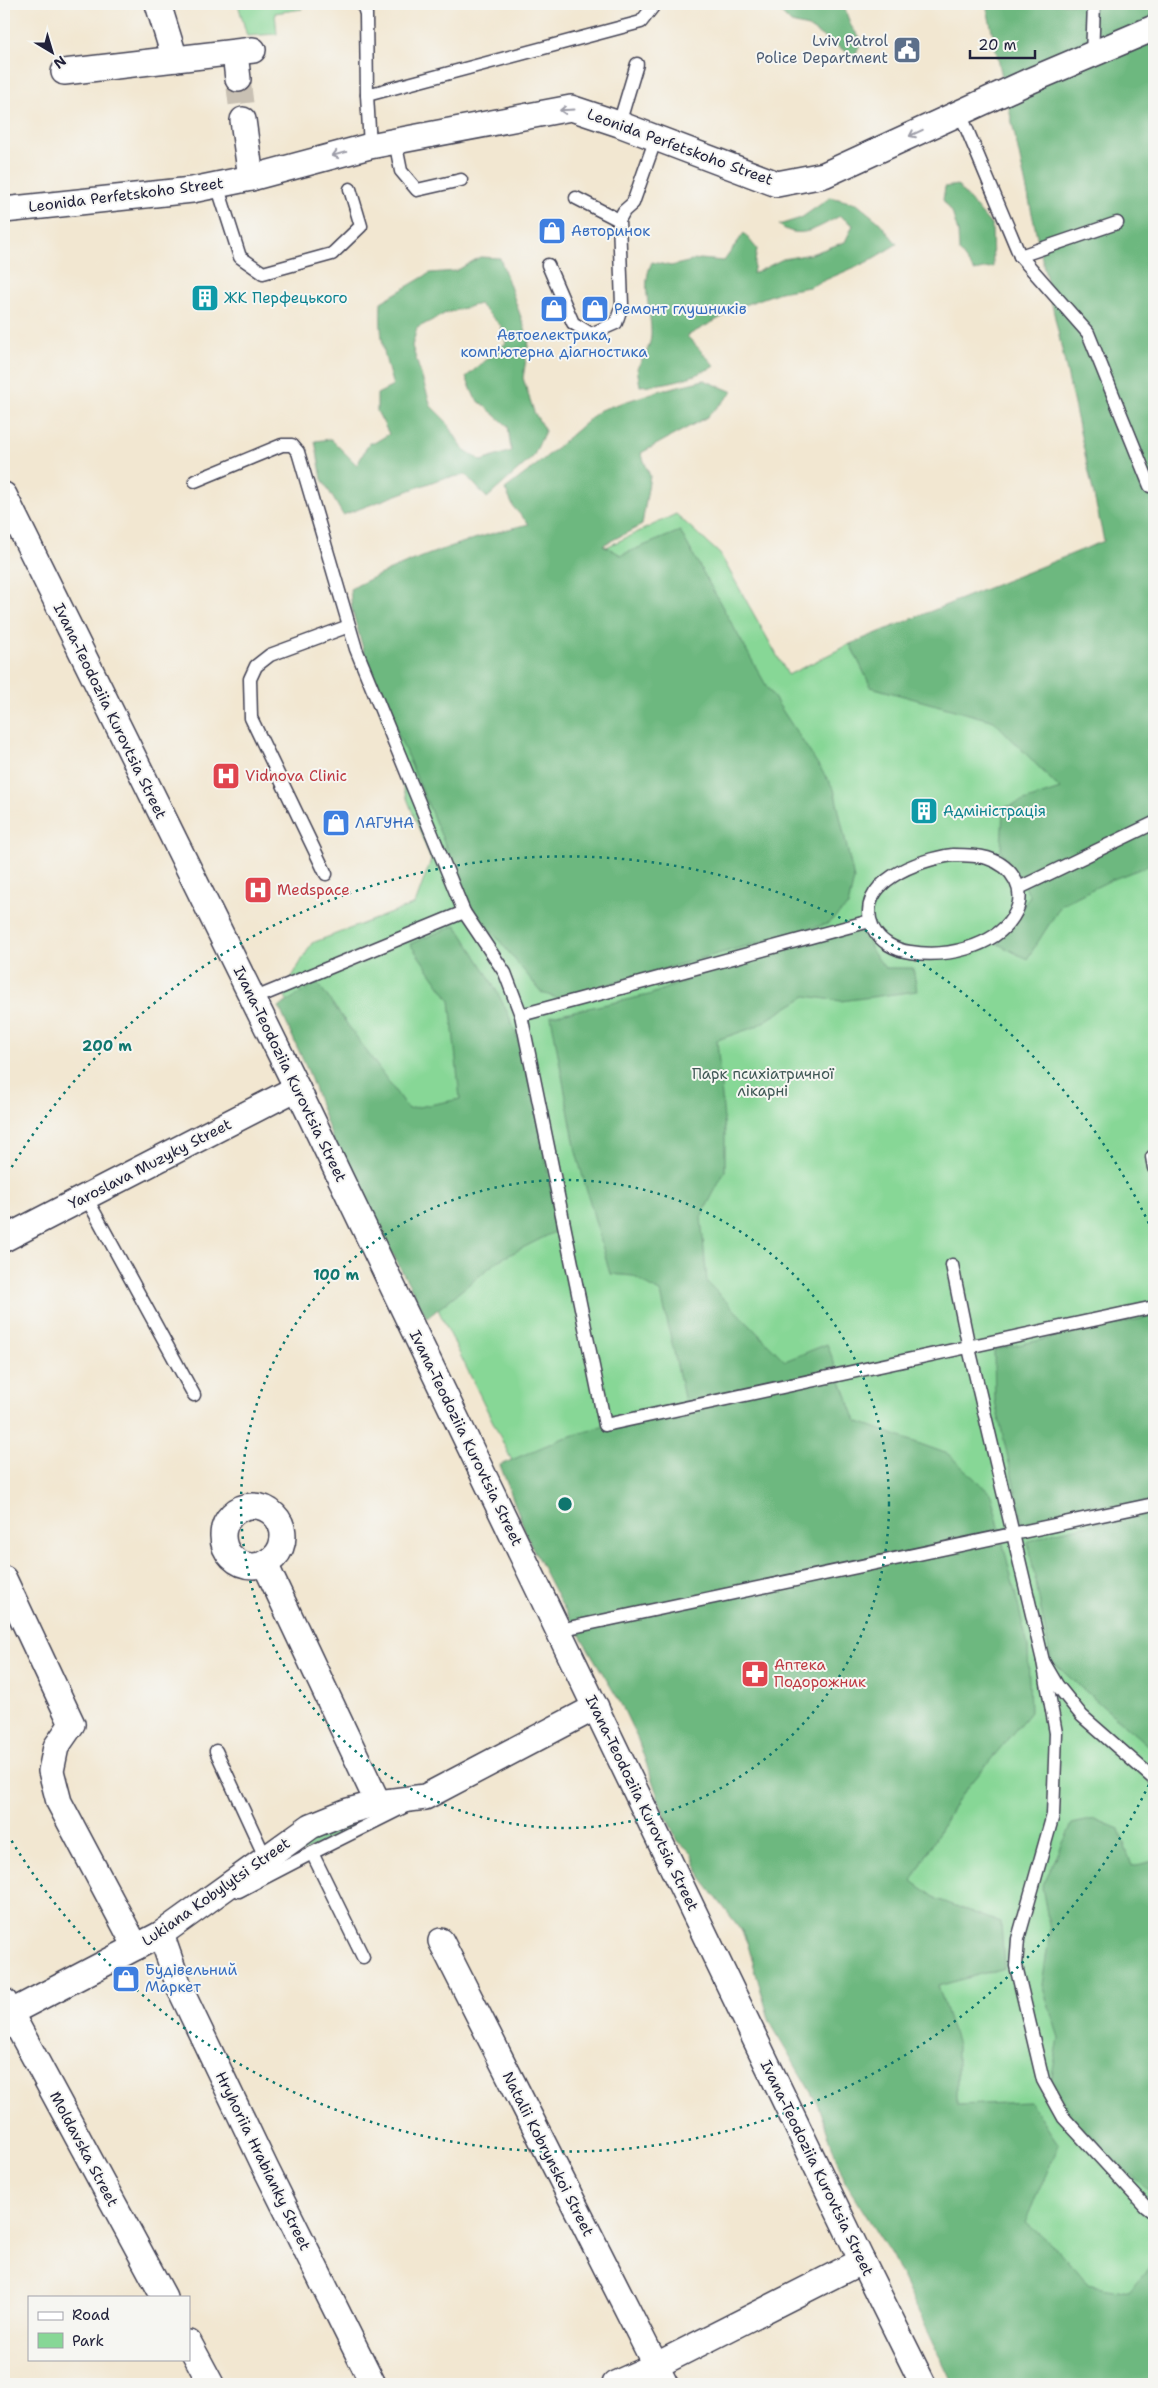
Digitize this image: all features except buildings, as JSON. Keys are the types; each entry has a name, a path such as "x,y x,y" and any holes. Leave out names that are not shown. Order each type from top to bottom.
{"street":[{"path":"158,4 176,59"},
{"name":"Leonida Perfetskoho Street","path":"4,210 192,190 250,178 370,146 571,108 619,124 777,184 824,175 1027,82 1092,56 1154,28"},
{"path":"64,72 244,51 238,79"},
{"path":"243,120 250,178"},
{"name":"Ivana-Teodoziia Kurovtsia Street","path":"4,496 297,1088 923,2384"},
{"name":"Yaroslava Muzyky Street","path":"4,1239 297,1088"},
{"path":"265,1564 378,1803"},
{"path":"4,1579 72,1724 56,1747 51,1771 59,1802 136,1947"},
{"name":"Lukiana Kobylytsi Street","path":"6,2010 136,1947 171,1927 311,1826 348,1811 378,1803 425,1797 596,1707"},
{"name":"Hryhoriia Hrabianky Street","path":"171,1927 180,1989 266,2169 373,2384"},
{"name":"Natalii Kobrynskoi Street","path":"441,1941 660,2375"},
{"name":"Moldavska Street","path":"6,2010 163,2296"},
{"path":"615,2384 660,2375 862,2261"},
{"path":"190,2345 211,2384"}],"lane":[{"path":"363,4 366,14 366,95 370,146"},
{"path":"366,95 641,22 655,4"},
{"path":"1092,56 1094,4"},
{"path":"619,124 637,64"},
{"path":"960,113 1020,256 1088,333 1150,486"},
{"path":"548,265 573,323 590,334 616,323 622,305 619,220 633,203 656,138"},
{"path":"395,141 401,172 417,190 461,180"},
{"path":"217,185 240,257 262,273 332,254 361,226 350,189"},
{"path":"576,198 619,220"},
{"path":"1020,256 1117,223"},
{"path":"195,481 282,445 292,445 298,452 359,658 464,912 505,973 521,1016 605,1425 1154,1307"},
{"path":"326,874 251,718 250,679 256,666 270,655 349,626"},
{"path":"1019,888 1154,823"},
{"path":"970,855 987,858 1001,864 1013,874 1019,888 1019,903 1013,917 1002,928 989,938 955,951 919,954 902,951 876,935 870,921 870,906 876,892 887,880 901,870 934,858 970,855"},
{"path":"253,999 464,912"},
{"path":"521,1016 870,921"},
{"path":"86,1197 194,1395"},
{"path":"952,1265 969,1348 1043,1661 1056,1733 1053,1815 1018,1939 1016,1966 1043,2080 1060,2112 1145,2206 1154,2213"},
{"path":"558,1630 1154,1504"},
{"path":"1043,1661 1056,1685 1082,1716 1154,1779"},
{"path":"216,1751 266,1859"},
{"path":"171,1927 425,1797"},
{"path":"312,1854 363,1957"}],"green space":[{"path":"238,4 300,4 302,9 275,13 277,34 247,36"},
{"path":"776,4 843,4 851,26 862,41 854,57 808,27 791,23 778,10"},
{"path":"986,4 1154,4 1154,860 1145,867 1111,880 1062,904 1027,959 998,944 1030,896 1001,851 1003,808 1060,789 994,721 871,687 850,644 1104,541"},
{"path":"957,185 992,226 993,267 974,271 959,251 958,232 952,212 943,200 945,187"},
{"path":"831,197 857,204 879,222 897,244 867,262 809,287 780,292 744,305 687,336 715,366 679,380 640,386 637,368 648,349 651,336 647,280 652,262 671,266 700,259 724,261 744,233 757,249 753,274 783,259 811,254 845,242 853,225 840,216 810,231 795,232 779,225 801,218"},
{"path":"480,257 500,258 529,340 523,378 534,412 545,431 533,457 487,498 466,475 440,479 343,515 322,479 315,441 331,439 357,465 369,443 374,443 389,434 377,411 377,394 393,386 383,345 381,302 430,273 456,271","holes":["479,304 501,326 506,343 466,377 475,398 508,426 511,451 482,461 463,449 446,421 431,406 412,346 417,328 446,313"]},
{"path":"704,380 733,392 707,417 641,453 650,476 642,525 603,545 621,555 680,531 767,687 834,789 854,879 848,906 827,924 557,998 542,993 471,906 376,682 371,676 352,610 350,589 392,569 438,551 529,524 514,508 505,489 539,463 600,410 658,391"},
{"name":"Парк психіатричної лікарні","path":"676,514 720,554 788,675 850,644 855,654 1154,527 1154,2384 761,1971 283,992 312,943 415,904 431,860 398,775 371,676 579,560"},
{"path":"456,925 497,991 517,1038 538,1120 558,1230 499,1260 427,1318 335,1146 308,1071 279,1007 317,982 408,1109 460,1099 450,1000 410,944"},
{"path":"866,929 872,951 885,968 913,968 917,991 841,1001 806,996 755,1027 717,1040 725,1132 725,1171 701,1217 707,1282 785,1361 827,1344 856,1421 948,1454 991,1494 1028,1646 1030,1712 956,1802 912,1881 937,1899 1001,1923 1004,1968 938,1986 957,2045 957,2105 1030,2102 1059,2145 1025,2222 1058,2250 1088,2284 1128,2292 1154,2263 1154,2384 953,2384 892,2256 845,2182 817,2103 770,2022 745,1935 701,1878 692,1853 678,1841 663,1811 638,1740 621,1704 559,1600 529,1541 500,1465 561,1439 685,1402 661,1293 633,1276 610,1274 576,1152 551,1016 649,995 734,962"},
{"path":"1154,1316 1154,1500 1023,1524 995,1401 994,1350"},
{"path":"1154,1511 1154,1751 1051,1661 1028,1542 1052,1533"},
{"path":"382,1810 254,1879 291,1848"},
{"path":"1095,1819 1119,1829 1132,1866 1154,1861 1154,2195 1102,2150 1049,2091 1059,2038 1042,1985 1050,1930 1042,1887 1072,1824"}],"tunnel":[{"path":"238,79 243,120"}],"place":[{"name":"Lviv Patrol Police Department","path":"907,50"},
{"name":"Авторинок","path":"552,231"},
{"name":"ЖК Перфецького","path":"205,298"},
{"name":"Автоелектрика, комп'ютерна діагностика","path":"554,309"},
{"name":"Ремонт глушників","path":"595,309"},
{"name":"Vidnova Clinic","path":"226,776"},
{"name":"Адміністрація","path":"924,811"},
{"name":"ЛАГУНА","path":"336,823"},
{"name":"Medspace","path":"258,890"},
{"name":"Аптека Подорожник","path":"755,1674"},
{"name":"Будівельний Маркет","path":"126,1979"}]}
